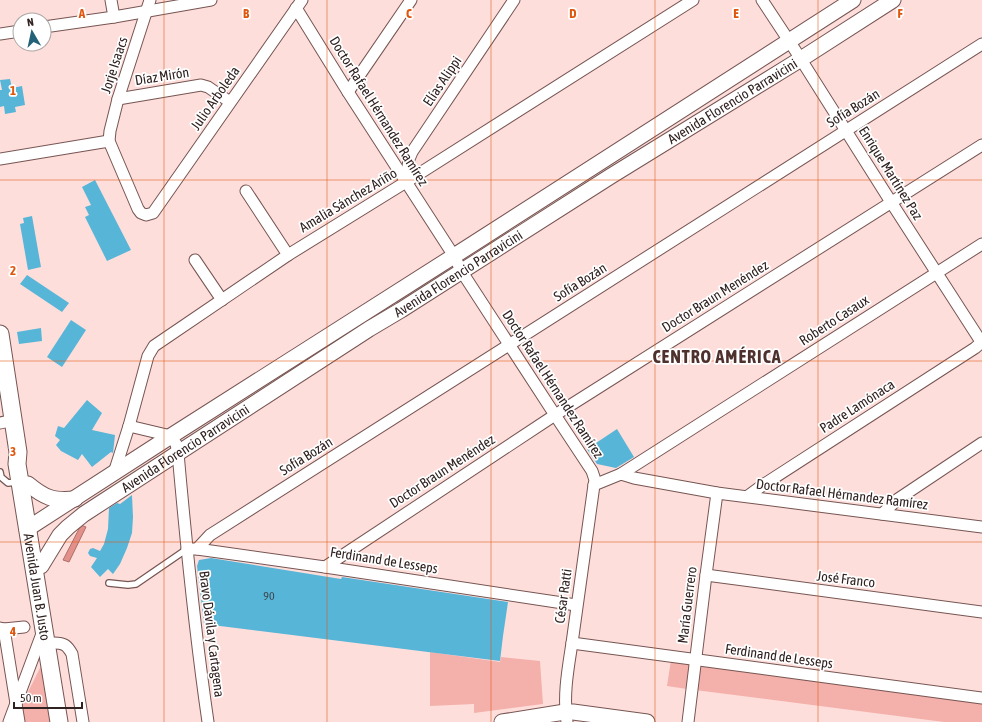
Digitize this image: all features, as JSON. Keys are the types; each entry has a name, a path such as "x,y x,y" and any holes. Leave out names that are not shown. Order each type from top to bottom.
{"main road":[{"name":"Avenida Florencio Parravicini","path":"31,527 853,0"},
{"name":"Avenida Florencio Parravicini","path":"41,566 60,535 76,520 363,333 893,0"},
{"name":"Avenida Juan B. Justo","path":"0,334 7,421 18,452 17,464 24,483 44,628 59,722"},
{"path":"24,483 44,496 61,500 75,499"},
{"name":"Avenida Juan B. Justo","path":"31,527 41,566 66,722"},
{"path":"502,722 566,717 573,712 647,722"}],"street":[{"path":"111,0 114,17"},
{"name":"Jorje Isaacs","path":"109,141 118,99 150,0"},
{"path":"52,26 114,17 198,1 211,0"},
{"path":"348,92 411,0"},
{"name":"Elías Alippi","path":"406,182 409,159 412,152 514,0"},
{"name":"Amalia Sánchez Ariño","path":"114,473 129,426 148,356 154,346 288,254 406,182 693,0"},
{"name":"Enrique Martínez Paz","path":"762,0 801,58 891,202 982,342"},
{"name":"Doctor Rafael Hérnandez Ramírez","path":"299,4 348,92 454,256 462,272 592,471 595,480 594,485"},
{"name":"Julio Arboleda","path":"109,141 138,209 146,215 153,213 299,4"},
{"path":"0,34 12,32"},
{"name":"Sofía Bozán","path":"192,549 210,535 982,44"},
{"name":"Díaz Mirón","path":"118,99 202,85 208,87 230,102"},
{"path":"0,160 109,141"},
{"name":"Doctor Braun Menéndez","path":"325,566 555,415 982,145"},
{"path":"246,191 288,254"},
{"name":"Roberto Casaux","path":"621,474 982,244"},
{"path":"195,260 222,300"},
{"name":"Padre Lamónaca","path":"748,496 982,342"},
{"path":"129,426 171,436"},
{"name":"Bravo Dávila y Cartagena","path":"171,436 176,444 178,453 192,549 199,657 208,722"},
{"path":"882,514 898,499 982,443"},
{"path":"594,485 621,474"},
{"name":"Doctor Rafael Hérnandez Ramírez","path":"621,474 634,478 717,493 982,528"},
{"name":"César Ratti","path":"566,717 565,690 594,485"},
{"name":"María Guerrero","path":"688,722 717,493"},
{"name":"Ferdinand de Lesseps","path":"192,549 325,566 576,605"},
{"name":"José Franco","path":"706,576 982,612"},
{"path":"19,722 2,628 24,627"},
{"path":"9,722 44,628"},
{"name":"Avenida Juan B. Justo","path":"54,643 62,643 72,654 82,722"},
{"name":"Ferdinand de Lesseps","path":"572,643 982,698"}],"lane":[{"path":"0,475 8,483 24,483"},
{"path":"109,583 128,585 136,584 192,549"}],"shaded area":[{"path":"81,525 86,527 69,562 63,560"},
{"path":"430,652 500,662 501,657 540,661 543,704 474,713 474,704 430,706"},
{"path":"671,660 691,663 687,689 667,686"},
{"path":"43,662 52,722 25,722 22,704"},
{"path":"699,666 982,702 982,722 944,722 695,690"}],"building":[{"path":"10,79 12,88 22,86 25,105 15,107 16,112 5,114 4,106 0,107 0,90 2,90 0,80"},
{"path":"95,180 131,250 107,261 85,217 89,215 85,207 91,205 82,187"},
{"path":"32,216 41,267 28,270 20,224 24,223 23,218"},
{"path":"27,275 69,303 62,312 20,284"},
{"path":"71,320 86,330 62,367 47,357"},
{"path":"41,328 42,341 19,344 17,332"},
{"path":"87,400 102,413 92,430 115,435 113,453 111,452 92,467 82,454 78,460 61,451 56,445 60,440 55,436 58,426 64,428"},
{"path":"617,429 634,457 616,468 597,464 587,449"},
{"path":"132,495 132,533 127,548 120,564 113,574 108,569 100,577 91,567 97,558 90,556 88,553 90,549 93,548 100,551 104,544 108,529 109,508 117,503 120,504"},
{"path":"211,558 341,579 342,577 508,602 500,661 204,624 197,566 199,560"}],"district":[{"name":"CENTRO AMÉRICA","path":"717,357"}]}
